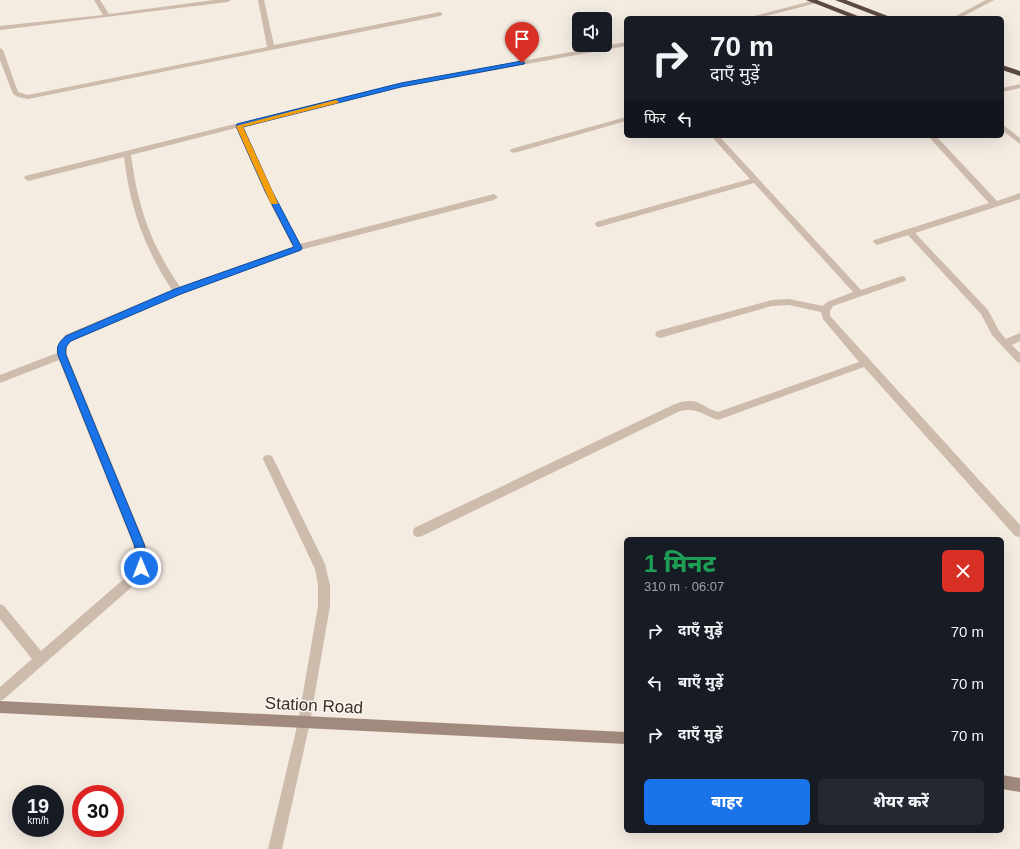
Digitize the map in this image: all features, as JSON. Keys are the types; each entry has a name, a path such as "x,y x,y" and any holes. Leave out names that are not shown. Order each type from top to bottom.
{"highway":[{"path":"839,0 883,16"},
{"path":"812,1 853,16"},
{"path":"1004,68 1020,74"}],"street":[{"path":"98,0 107,16"},
{"path":"157,0 158,10"},
{"path":"0,28 158,10 228,0"},
{"path":"261,0 271,48"},
{"path":"959,16 991,0"},
{"path":"757,16 812,1"},
{"path":"0,50 15,93 20,96 28,97 440,14"},
{"path":"28,178 401,85 624,44"},
{"path":"1004,90 1020,86"},
{"path":"514,151 624,120"},
{"path":"239,126 265,184 298,248"},
{"path":"1004,128 1020,142"},
{"path":"717,138 859,293"},
{"path":"934,138 994,203"},
{"path":"127,154 130,186 140,220 155,256 178,292"},
{"path":"600,224 756,180"},
{"path":"877,242 994,203 1020,196"},
{"path":"0,695 130,581 141,568 143,558 139,544 62,355 61,348 63,343 68,338 178,292 298,248 494,197"},
{"path":"909,231 985,312 995,333 1020,359"},
{"path":"902,279 830,304 825,310 826,317 1020,532"},
{"path":"660,334 772,303 789,302 825,310"},
{"path":"1004,344 1020,337"},
{"path":"0,379 62,355"},
{"path":"418,532 678,407 689,404 698,405 710,414 718,416 866,363"},
{"path":"268,459 321,568 324,585 324,606 304,722 275,849"},
{"path":"0,610 40,660"},
{"name":"Station Road","path":"0,707 624,738"},
{"path":"1004,782 1020,786"}],"slow traffic":[{"path":"274,203 239,126 336,102"}],"route":[{"path":"141,568 143,558 139,544 62,355 61,348 63,343 68,338 178,292 298,248 268,191 239,126 401,85 522,63"}]}
